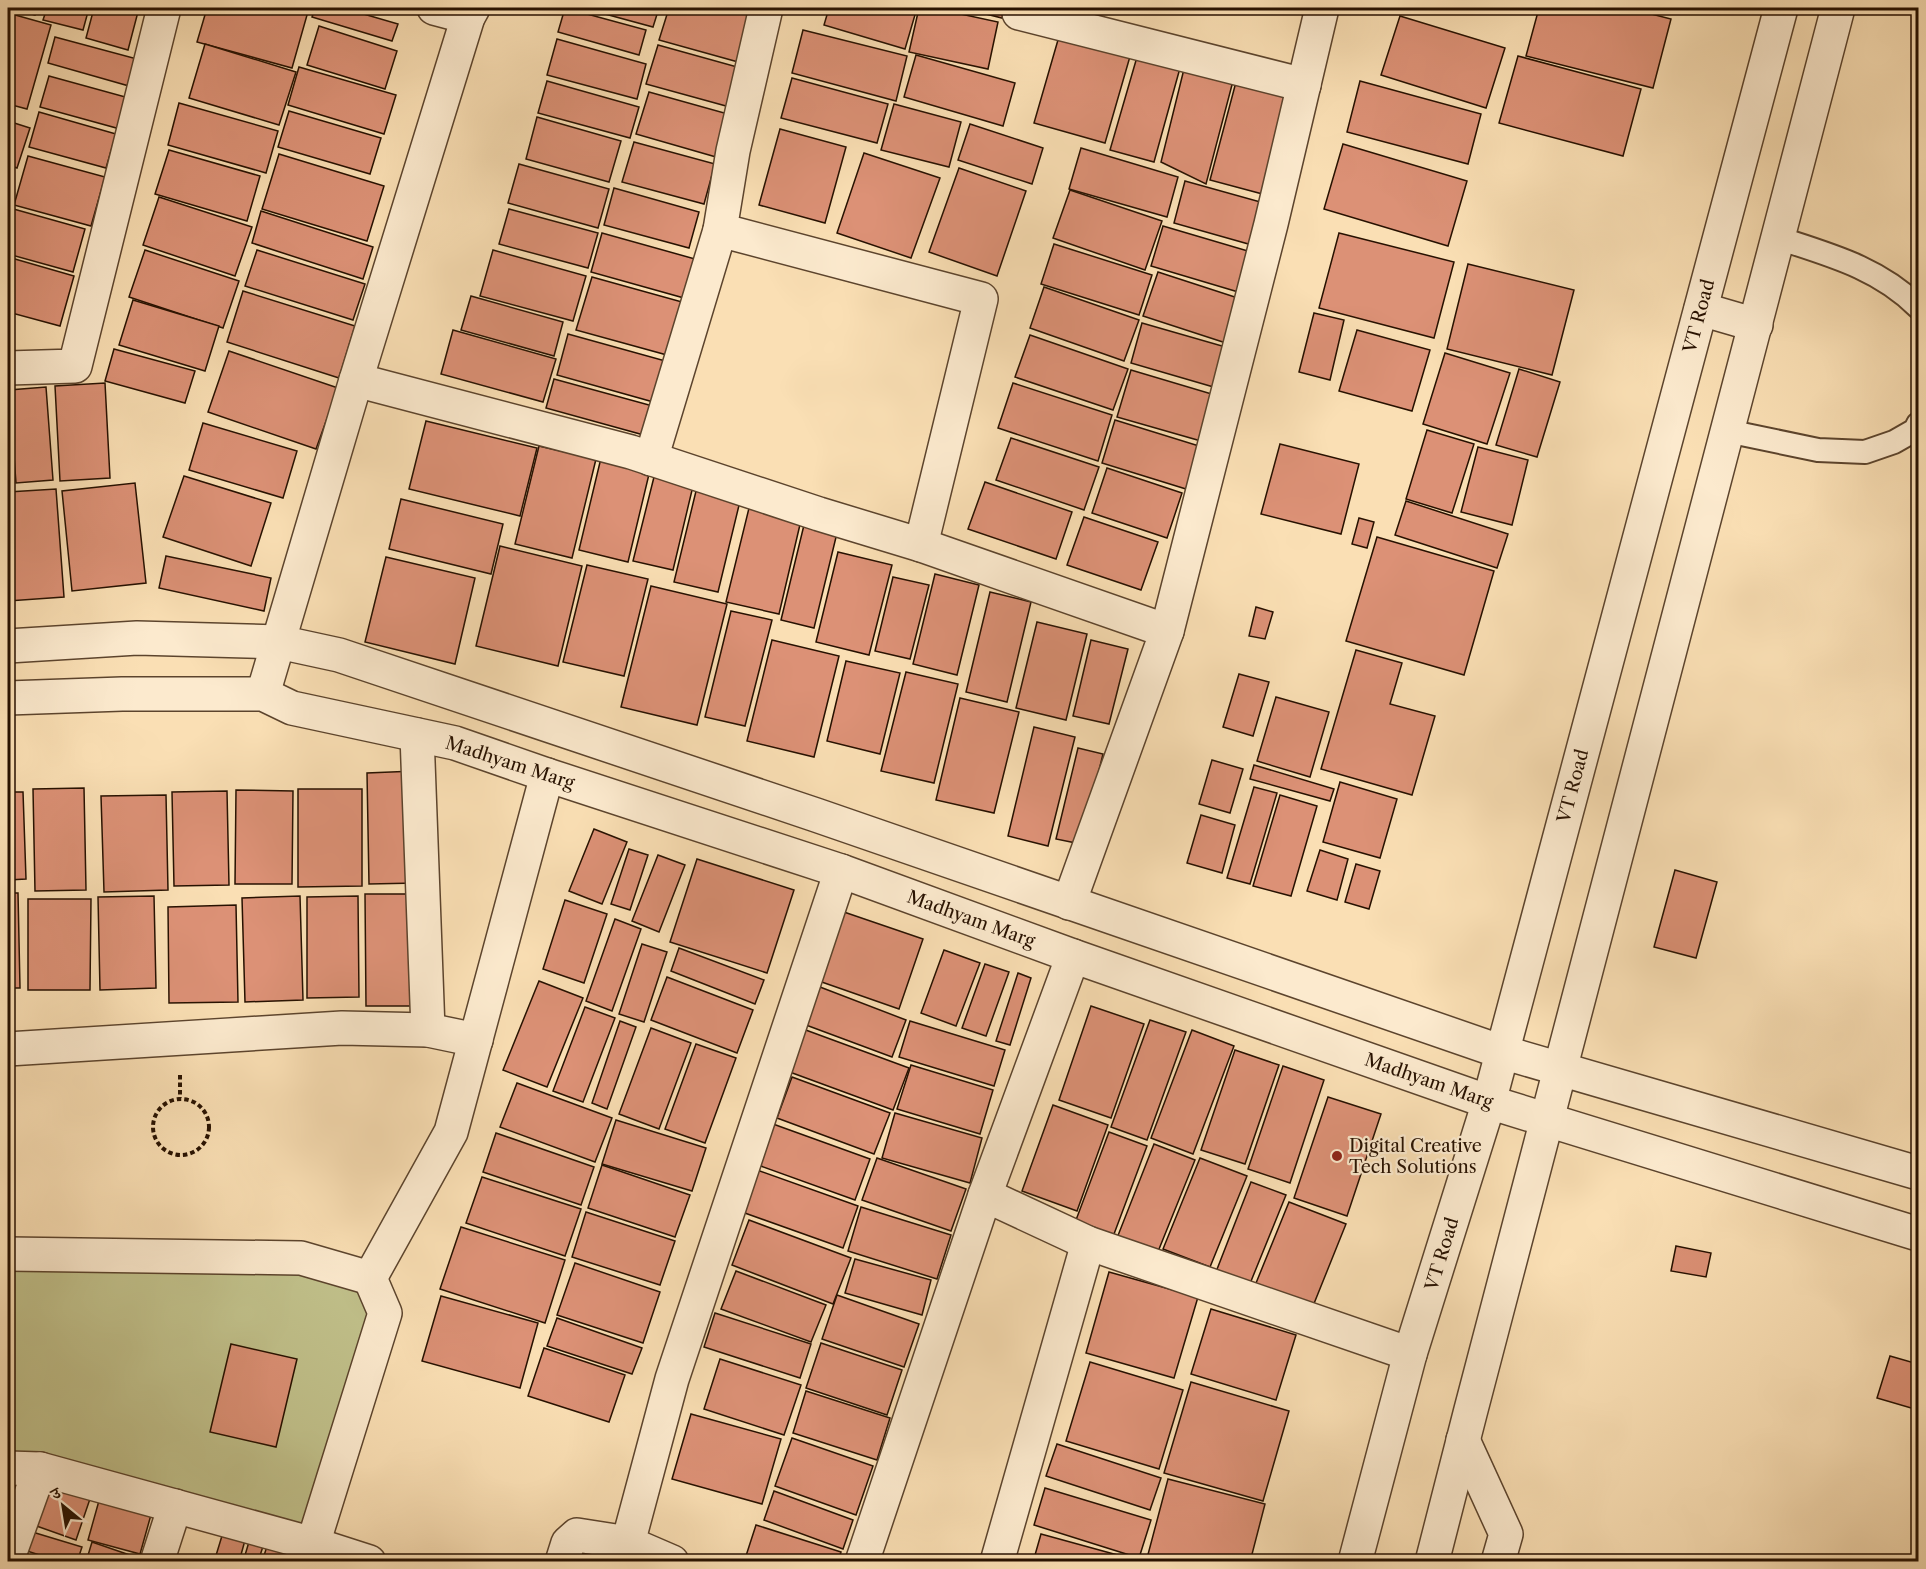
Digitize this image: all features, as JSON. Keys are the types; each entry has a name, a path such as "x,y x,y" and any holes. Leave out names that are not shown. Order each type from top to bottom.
{"street":[{"path":"8,368 75,366 164,8"},
{"path":"263,694 356,380 471,12 434,8"},
{"path":"651,459 720,230 733,152 766,8"},
{"path":"1020,8 1019,13 1304,85"},
{"path":"1069,903 1167,631 1271,224 1322,8"},
{"name":"VT Road","path":"1355,1562 1410,1354 1490,1102 1780,8"},
{"path":"1432,1562 1545,1120 1838,8"},
{"path":"720,230 981,299 921,544"},
{"path":"1701,309 1756,326"},
{"path":"356,380 631,452 819,514 921,544 1167,631"},
{"path":"8,646 137,638 279,642 339,655 804,811 1502,1052 1918,1173"},
{"name":"Madhyam Marg","path":"8,698 122,694 263,694 292,708 454,743 548,776 841,871 1073,956 1490,1102 1918,1234"},
{"path":"417,735 428,1030"},
{"path":"370,1278 451,1132 548,776"},
{"path":"628,1543 672,1379 841,871"},
{"path":"862,1562 985,1195 1073,956"},
{"path":"8,1049 342,1028 428,1030 476,1040"},
{"path":"985,1195 1088,1243 1410,1354"},
{"path":"997,1562 1088,1243"},
{"path":"8,1254 301,1258 370,1278"},
{"path":"313,1544 385,1313 370,1278"},
{"path":"1463,1440 1506,1534 1498,1562"},
{"path":"8,1468 40,1469 313,1544 369,1562"},
{"path":"8,1558 40,1469"},
{"path":"157,1562 175,1506"},
{"path":"562,1562 568,1543 577,1535 628,1543 672,1562"}],"lane":[{"path":"1778,238 1853,264 1901,290 1918,307"},
{"path":"1727,430 1818,450 1865,452 1894,442 1915,430 1918,424"}],"path":[{"path":"180,1098 198,1104 209,1120 210,1129 202,1146 195,1152 185,1155 167,1152 155,1139 153,1120 163,1105 180,1098"}],"green space":[{"path":"8,1254 370,1278 385,1313 328,1548 8,1468"}],"building":[{"path":"11,8 38,8 35,15"},
{"path":"47,8 89,8 83,30 43,20"},
{"path":"94,8 139,8 128,50 86,38"},
{"path":"207,8 309,8 292,68 197,42"},
{"path":"315,8 343,8 398,24 392,41 312,17"},
{"path":"565,8 646,30 639,55 558,32"},
{"path":"583,8 659,8 653,27"},
{"path":"669,8 727,8 762,17 749,65 659,40"},
{"path":"829,8 917,8 905,49 824,25"},
{"path":"919,8 933,8 998,22 988,69 909,52"},
{"path":"962,8 1005,8 1002,18"},
{"path":"1539,8 1628,8 1671,19 1653,88 1526,56"},
{"path":"8,13 51,25 27,109 8,104"},
{"path":"1400,16 1505,48 1486,108 1381,75"},
{"path":"319,26 397,51 385,89 307,65"},
{"path":"803,30 907,56 896,101 792,73"},
{"path":"1060,33 1131,53 1105,143 1034,123"},
{"path":"55,37 137,59 129,86 48,63"},
{"path":"557,39 646,64 637,99 547,75"},
{"path":"205,44 296,72 279,125 189,98"},
{"path":"658,45 748,70 737,109 646,84"},
{"path":"916,55 1015,83 1003,126 904,97"},
{"path":"1518,56 1641,89 1623,156 1499,123"},
{"path":"1137,57 1180,68 1154,162 1110,150"},
{"path":"299,67 396,95 384,134 288,105"},
{"path":"1184,69 1233,81 1206,184 1161,162"},
{"path":"49,76 129,98 120,129 40,107"},
{"path":"792,78 888,104 877,143 781,118"},
{"path":"547,81 639,107 630,138 538,113"},
{"path":"1360,81 1481,114 1468,164 1347,132"},
{"path":"1236,82 1297,98 1270,196 1210,180"},
{"path":"649,92 735,116 723,159 636,134"},
{"path":"179,103 278,131 266,173 168,145"},
{"path":"894,104 961,122 949,167 881,150"},
{"path":"289,111 381,138 370,174 278,147"},
{"path":"39,112 116,134 106,168 29,147"},
{"path":"537,117 621,141 609,182 526,159"},
{"path":"8,121 30,128 17,168 8,165"},
{"path":"970,124 1043,148 1032,184 958,160"},
{"path":"780,129 846,147 825,223 759,205"},
{"path":"634,142 715,164 704,204 622,182"},
{"path":"1343,144 1467,181 1448,246 1324,209"},
{"path":"1081,148 1178,177 1167,217 1069,189"},
{"path":"169,150 260,176 247,221 155,194"},
{"path":"864,153 940,178 911,258 837,233"},
{"path":"279,154 384,186 367,241 262,209"},
{"path":"28,156 105,177 91,226 14,205"},
{"path":"519,164 609,189 598,228 508,203"},
{"path":"959,168 1026,191 997,276 929,252"},
{"path":"1185,181 1264,203 1252,245 1174,223"},
{"path":"614,188 699,212 689,248 604,225"},
{"path":"1070,190 1162,221 1145,270 1053,238"},
{"path":"159,197 252,227 235,276 143,245"},
{"path":"10,208 85,229 73,272 8,254"},
{"path":"509,209 598,233 588,268 499,244"},
{"path":"261,211 373,247 363,279 252,243"},
{"path":"1163,226 1258,254 1245,294 1151,266"},
{"path":"602,233 695,259 684,298 591,272"},
{"path":"1339,233 1454,262 1434,338 1319,308"},
{"path":"1054,244 1152,275 1139,315 1041,284"},
{"path":"145,250 239,281 223,328 129,297"},
{"path":"257,250 365,284 353,320 245,286"},
{"path":"493,250 586,276 573,321 480,296"},
{"path":"8,257 74,276 60,326 8,312"},
{"path":"1468,264 1574,290 1552,375 1447,349"},
{"path":"1158,272 1244,300 1229,344 1143,316"},
{"path":"592,277 682,302 667,355 576,330"},
{"path":"1044,287 1139,320 1124,361 1030,328"},
{"path":"243,291 355,326 339,378 227,342"},
{"path":"471,296 563,322 554,356 461,330"},
{"path":"133,300 219,326 205,371 119,345"},
{"path":"1314,313 1344,320 1330,380 1299,372"},
{"path":"1142,323 1229,348 1217,388 1131,363"},
{"path":"453,330 556,359 543,402 441,374"},
{"path":"1357,330 1430,350 1412,411 1339,391"},
{"path":"568,334 669,362 657,403 557,375"},
{"path":"1030,335 1128,369 1113,410 1015,377"},
{"path":"114,349 195,371 185,403 105,381"},
{"path":"229,351 338,388 316,449 208,412"},
{"path":"1445,353 1510,373 1487,444 1423,424"},
{"path":"1519,369 1560,382 1537,457 1496,445"},
{"path":"1131,370 1215,395 1201,441 1117,417"},
{"path":"554,379 660,408 651,437 546,408"},
{"path":"105,383 110,478 60,481 55,386"},
{"path":"1013,383 1112,415 1098,461 998,428"},
{"path":"46,387 53,480 16,483 9,390"},
{"path":"1115,420 1199,446 1186,489 1102,463"},
{"path":"426,421 537,448 520,516 409,489"},
{"path":"203,423 297,451 283,498 189,470"},
{"path":"1427,430 1474,444 1452,513 1406,499"},
{"path":"1011,438 1099,467 1084,510 996,480"},
{"path":"1280,444 1359,464 1341,534 1261,514"},
{"path":"8,446 10,483 8,483"},
{"path":"539,446 596,459 572,558 515,544"},
{"path":"1478,447 1528,460 1512,525 1461,512"},
{"path":"601,458 650,470 628,562 579,550"},
{"path":"1107,468 1182,493 1167,538 1092,513"},
{"path":"184,476 271,503 251,566 163,537"},
{"path":"654,477 693,486 673,570 633,561"},
{"path":"985,482 1072,512 1056,559 968,529"},
{"path":"135,483 146,583 72,591 62,491"},
{"path":"697,487 741,497 718,592 674,582"},
{"path":"56,489 64,597 8,601 8,492"},
{"path":"401,499 503,524 491,574 389,549"},
{"path":"1406,501 1508,534 1497,568 1395,535"},
{"path":"750,504 802,516 779,614 726,602"},
{"path":"1084,517 1158,542 1141,590 1067,565"},
{"path":"1359,518 1374,522 1367,548 1352,544"},
{"path":"804,525 837,533 814,628 781,620"},
{"path":"1377,537 1494,571 1464,675 1346,641"},
{"path":"500,546 582,566 558,666 476,646"},
{"path":"838,552 892,565 869,655 816,642"},
{"path":"166,556 271,578 264,611 159,588"},
{"path":"386,557 475,578 455,664 365,642"},
{"path":"587,565 648,579 624,676 563,662"},
{"path":"935,574 979,585 957,675 913,664"},
{"path":"893,577 929,585 910,659 875,651"},
{"path":"651,586 727,604 697,725 621,707"},
{"path":"990,592 1031,602 1007,702 966,692"},
{"path":"1256,607 1273,612 1265,639 1249,636"},
{"path":"731,611 772,620 745,726 705,717"},
{"path":"1037,622 1087,634 1066,720 1016,708"},
{"path":"772,640 839,656 814,757 747,741"},
{"path":"1091,640 1128,649 1109,724 1073,716"},
{"path":"1356,650 1402,663 1390,704 1435,716 1412,795 1321,769"},
{"path":"846,661 900,673 880,754 827,741"},
{"path":"906,672 958,684 934,783 881,771"},
{"path":"1239,674 1269,682 1253,736 1223,727"},
{"path":"1276,697 1329,712 1310,777 1257,761"},
{"path":"960,698 1019,712 994,813 936,800"},
{"path":"1034,727 1075,737 1048,846 1008,836"},
{"path":"1078,748 1103,754 1081,844 1056,839"},
{"path":"1212,760 1243,769 1230,813 1199,804"},
{"path":"1254,765 1334,789 1330,801 1250,779"},
{"path":"415,771 417,883 369,884 367,773"},
{"path":"1340,782 1397,799 1380,858 1323,842"},
{"path":"1254,787 1277,793 1250,884 1227,878"},
{"path":"84,788 86,890 35,891 33,789"},
{"path":"298,789 362,789 362,886 298,887"},
{"path":"236,790 293,791 292,884 235,884"},
{"path":"227,791 229,885 174,886 172,792"},
{"path":"8,792 23,792 26,879 8,880"},
{"path":"166,795 168,890 104,892 101,796"},
{"path":"1280,795 1317,806 1291,896 1253,886"},
{"path":"1201,815 1235,825 1222,873 1187,863"},
{"path":"594,829 627,842 602,904 569,891"},
{"path":"629,849 648,855 630,910 611,904"},
{"path":"1320,850 1348,859 1337,900 1307,891"},
{"path":"658,855 685,865 659,932 632,921"},
{"path":"697,859 794,890 767,973 670,942"},
{"path":"1356,864 1380,871 1369,909 1345,902"},
{"path":"1675,870 1717,882 1696,958 1654,947"},
{"path":"8,893 18,893 20,988 8,988"},
{"path":"365,894 415,894 416,1006 366,1006"},
{"path":"154,896 156,988 100,990 98,897"},
{"path":"300,896 303,1000 245,1002 242,898"},
{"path":"358,896 359,997 307,998 307,897"},
{"path":"28,899 91,899 90,990 28,990"},
{"path":"565,900 607,914 584,983 543,969"},
{"path":"236,905 238,1002 169,1003 168,907"},
{"path":"841,911 923,939 899,1009 816,980"},
{"path":"615,919 641,929 612,1011 586,1001"},
{"path":"642,944 667,952 644,1022 619,1014"},
{"path":"679,948 764,980 755,1004 671,971"},
{"path":"944,950 980,963 956,1026 921,1013"},
{"path":"985,964 1009,972 986,1036 962,1028"},
{"path":"1018,973 1031,978 1010,1045 996,1041"},
{"path":"667,977 753,1010 737,1053 651,1020"},
{"path":"539,981 583,998 547,1087 503,1070"},
{"path":"820,987 906,1020 892,1057 806,1025"},
{"path":"1091,1006 1144,1024 1111,1118 1059,1100"},
{"path":"585,1007 615,1018 583,1102 553,1091"},
{"path":"1150,1020 1186,1032 1147,1140 1111,1127"},
{"path":"620,1021 636,1027 607,1109 592,1103"},
{"path":"910,1021 1005,1050 994,1086 899,1057"},
{"path":"651,1028 691,1043 659,1129 619,1114"},
{"path":"803,1029 909,1068 893,1110 787,1071"},
{"path":"1192,1030 1234,1046 1193,1154 1151,1138"},
{"path":"696,1044 736,1058 705,1143 665,1129"},
{"path":"1235,1050 1279,1065 1245,1164 1201,1150"},
{"path":"911,1065 993,1090 980,1134 897,1109"},
{"path":"1283,1066 1324,1080 1290,1183 1248,1169"},
{"path":"792,1077 890,1113 874,1154 777,1118"},
{"path":"517,1083 612,1118 595,1162 500,1127"},
{"name":"Digital Creative Tech Solutions","path":"1328,1097 1381,1114 1347,1216 1294,1198"},
{"path":"1053,1105 1108,1125 1077,1211 1022,1191"},
{"path":"895,1113 982,1138 970,1183 882,1158"},
{"path":"616,1120 706,1148 692,1191 602,1164"},
{"path":"773,1124 870,1159 855,1200 758,1165"},
{"path":"1109,1132 1147,1146 1111,1242 1073,1228"},
{"path":"496,1133 594,1167 581,1205 483,1172"},
{"path":"1154,1144 1195,1160 1157,1254 1117,1238"},
{"path":"877,1158 966,1189 951,1231 862,1200"},
{"path":"1200,1158 1247,1176 1210,1267 1163,1249"},
{"path":"602,1165 690,1195 675,1237 588,1208"},
{"path":"757,1170 858,1206 843,1248 742,1212"},
{"path":"482,1177 581,1209 565,1256 466,1223"},
{"path":"1251,1182 1286,1195 1247,1291 1214,1277"},
{"path":"1289,1202 1346,1224 1311,1311 1254,1288"},
{"path":"861,1207 951,1235 937,1279 848,1251"},
{"path":"586,1212 675,1241 660,1285 572,1257"},
{"path":"749,1220 851,1258 833,1304 732,1265"},
{"path":"461,1227 565,1260 545,1323 440,1289"},
{"path":"1676,1246 1711,1253 1706,1277 1671,1271"},
{"path":"855,1259 931,1280 922,1315 845,1293"},
{"path":"575,1263 660,1292 643,1343 557,1315"},
{"path":"736,1271 826,1305 811,1342 721,1309"},
{"path":"1109,1272 1198,1297 1174,1378 1086,1353"},
{"path":"837,1295 919,1324 904,1367 822,1339"},
{"path":"441,1296 538,1323 520,1388 422,1361"},
{"path":"1211,1309 1296,1335 1276,1400 1191,1374"},
{"path":"715,1313 811,1344 800,1378 704,1347"},
{"path":"557,1318 642,1348 632,1374 547,1346"},
{"path":"821,1343 902,1370 887,1415 806,1388"},
{"path":"231,1344 297,1359 276,1447 210,1432"},
{"path":"544,1348 625,1375 609,1422 528,1396"},
{"path":"1890,1356 1918,1364 1918,1410 1877,1398"},
{"path":"720,1359 801,1385 784,1435 704,1409"},
{"path":"1090,1362 1183,1390 1159,1469 1066,1441"},
{"path":"1191,1382 1289,1411 1263,1501 1164,1473"},
{"path":"806,1391 890,1418 877,1460 793,1433"},
{"path":"691,1414 781,1439 762,1504 672,1479"},
{"path":"792,1438 873,1466 856,1515 775,1486"},
{"path":"1057,1444 1161,1478 1150,1510 1046,1476"},
{"path":"49,1475 93,1490 76,1540 31,1524"},
{"path":"13,1476 13,1532 8,1533 8,1477"},
{"path":"1168,1479 1265,1504 1250,1562 1146,1562"},
{"path":"1045,1488 1151,1520 1139,1558 1034,1525"},
{"path":"102,1490 154,1504 140,1554 88,1540"},
{"path":"774,1491 853,1520 843,1549 764,1520"},
{"path":"756,1525 841,1552 838,1562 744,1562"},
{"path":"225,1526 247,1533 239,1562 214,1562"},
{"path":"29,1531 82,1547 77,1562 61,1562 24,1550"},
{"path":"1041,1534 1143,1562 1033,1562"},
{"path":"251,1535 265,1540 258,1562 243,1562"},
{"path":"269,1540 289,1546 285,1562 262,1562"},
{"path":"92,1542 150,1562 86,1562"},
{"path":"295,1547 310,1552 307,1562 289,1562"},
{"path":"27,1554 49,1562 25,1562"}],"place":[{"name":"Digital Creative Tech Solutions","path":"1337,1156"}]}
